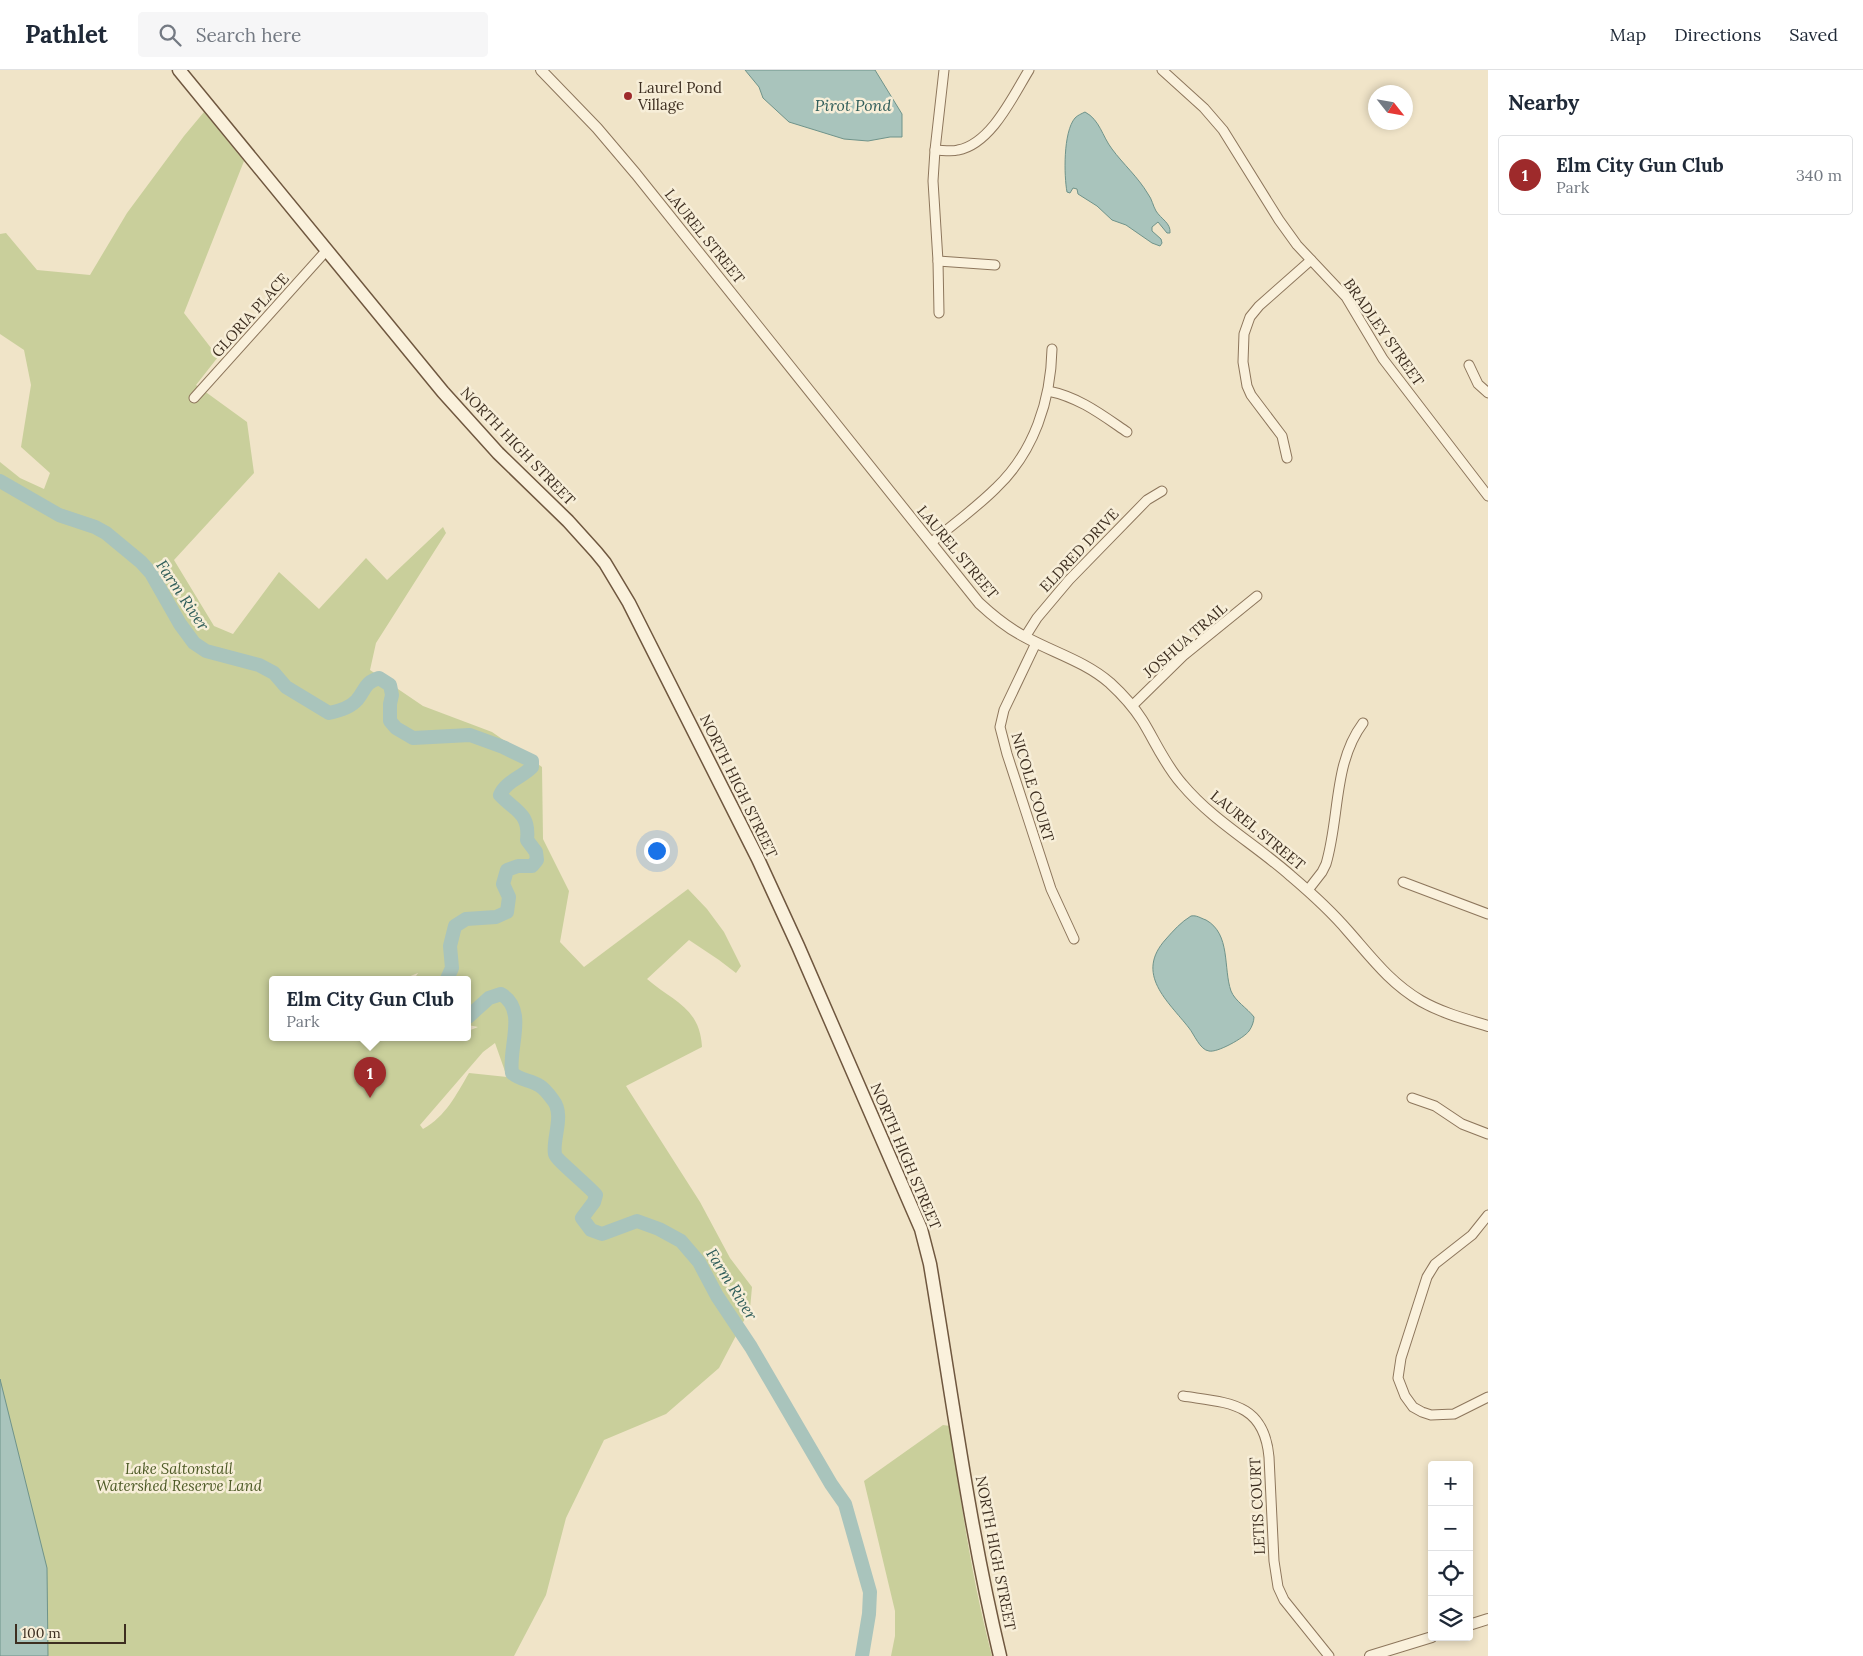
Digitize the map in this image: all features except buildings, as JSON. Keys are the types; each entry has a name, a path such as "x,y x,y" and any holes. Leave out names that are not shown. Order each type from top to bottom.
{"main road":[{"name":"NORTH HIGH STREET","path":"179,70 326,251 474,427 579,532 605,563 629,603 758,859 798,946 921,1229 930,1264 976,1544 1000,1656"}],"street":[{"name":"LAUREL STREET","path":"541,70 597,128 636,174 979,602 1002,623 1036,643 1073,659 1112,685 1132,706 1176,778 1195,799 1223,824 1277,863 1308,890 1342,924 1387,976 1405,991 1420,1001 1440,1010 1488,1026"},
{"path":"939,313 933,181 944,70"},
{"path":"935,150 958,150 969,147 985,136 1029,70"},
{"name":"BRADLEY STREET","path":"1162,70 1216,122 1279,220 1311,260 1346,297 1383,359 1484,483 1488,496"},
{"name":"GLORIA PLACE","path":"194,398 326,251"},
{"path":"1287,458 1282,436 1251,395 1247,386 1243,362 1244,334 1250,317 1259,306 1311,260"},
{"path":"938,261 995,265"},
{"path":"931,543 988,495 1008,474 1023,453 1038,424 1048,390 1052,349"},
{"path":"1468,365 1478,384 1488,393"},
{"path":"1048,390 1086,404 1127,432"},
{"name":"ELDRED DRIVE","path":"1025,637 1037,618 1068,580 1147,500 1162,491"},
{"name":"JOSHUA TRAIL","path":"1132,706 1183,656 1257,596"},
{"name":"NICOLE COURT","path":"1036,643 1004,710 1000,727 1050,889 1074,939"},
{"path":"1308,890 1326,864 1344,762 1350,742 1363,723"},
{"path":"1403,882 1488,914"},
{"path":"1412,1098 1435,1106 1462,1124 1488,1134"},
{"path":"1488,1215 1472,1235 1435,1264 1427,1277 1401,1358 1398,1378 1402,1391 1409,1402 1417,1410 1431,1415 1454,1414 1488,1397"},
{"name":"LETIS COURT","path":"1183,1396 1235,1405 1248,1412 1258,1421 1264,1431 1268,1442 1274,1561 1278,1587 1284,1600 1330,1656"},
{"path":"1473,1624 1488,1620"},
{"path":"1370,1656 1428,1638"}],"green space":[{"name":"Lake Saltonstall Watershed Reserve Land","path":"204,112 244,161 184,313 218,357 196,385 247,422 254,473 174,560 214,626 233,634 279,572 319,609 366,558 387,580 443,527 446,533 376,643 370,670 423,706 492,732 542,767 543,839 569,891 560,942 584,967 688,889 707,909 724,932 741,966 736,973 689,940 647,979 683,1006 690,1014 700,1033 702,1047 626,1086 700,1202 730,1258 752,1287 750,1309 719,1368 666,1414 604,1440 566,1518 546,1595 514,1656 0,1656 0,462 20,478 44,489 50,473 21,447 31,385 24,350 0,334 0,234 6,233 37,270 90,275 127,213","holes":["495,1043 507,1077 469,1073 455,1097 438,1118 423,1129 420,1125 483,1052"]},
{"path":"943,1425 950,1426 973,1570 992,1656 891,1656 895,1636 895,1611 864,1481"}],"water":[{"name":"Pirot Pond","path":"745,70 875,70 902,114 902,137 868,141 844,139 789,122 763,98 759,87"},
{"path":"1085,112 1094,119 1112,149 1140,182 1156,211 1169,226 1170,233 1167,233 1158,222 1152,227 1152,231 1161,239 1162,243 1160,246 1152,243 1126,225 1112,220 1097,206 1078,194 1077,189 1073,188 1070,193 1067,192 1065,165 1068,133 1075,118"},
{"path":"1191,916 1197,916 1206,920 1214,926 1219,934 1225,952 1231,991 1235,998 1254,1017 1252,1026 1246,1034 1230,1044 1213,1051 1206,1050 1200,1045 1164,997 1154,975 1153,964 1157,952 1174,930"},
{"path":"0,1379 47,1568 48,1656 0,1656"}],"waterway":[{"name":"Farm River","path":"0,481 59,515 95,527 106,533 141,562 151,573 180,624 194,643 206,651 259,665 274,673 286,687 329,713 351,705 357,700 368,684 379,678 390,685 392,695 390,721 396,728 413,738 470,735 503,747 532,761 532,767 506,786 500,795 524,818 527,840 536,852 537,860 532,866 518,866 507,870 503,884 509,897 507,912 496,917 466,919 455,926 450,946 452,968 448,976"},
{"name":"Farm River","path":"471,1014 489,998 501,994 514,1009 515,1030 511,1063 512,1073 542,1087 556,1106 558,1120 555,1154 596,1195 594,1202 582,1218 591,1230 602,1234 637,1221 659,1229 681,1241 699,1262 717,1296 751,1347 831,1484 845,1504 870,1592 869,1614 862,1656"}],"place":[{"name":"Laurel Pond Village","path":"628,96"},
{"name":"Elm City Gun Club","path":"370,1098"}]}
